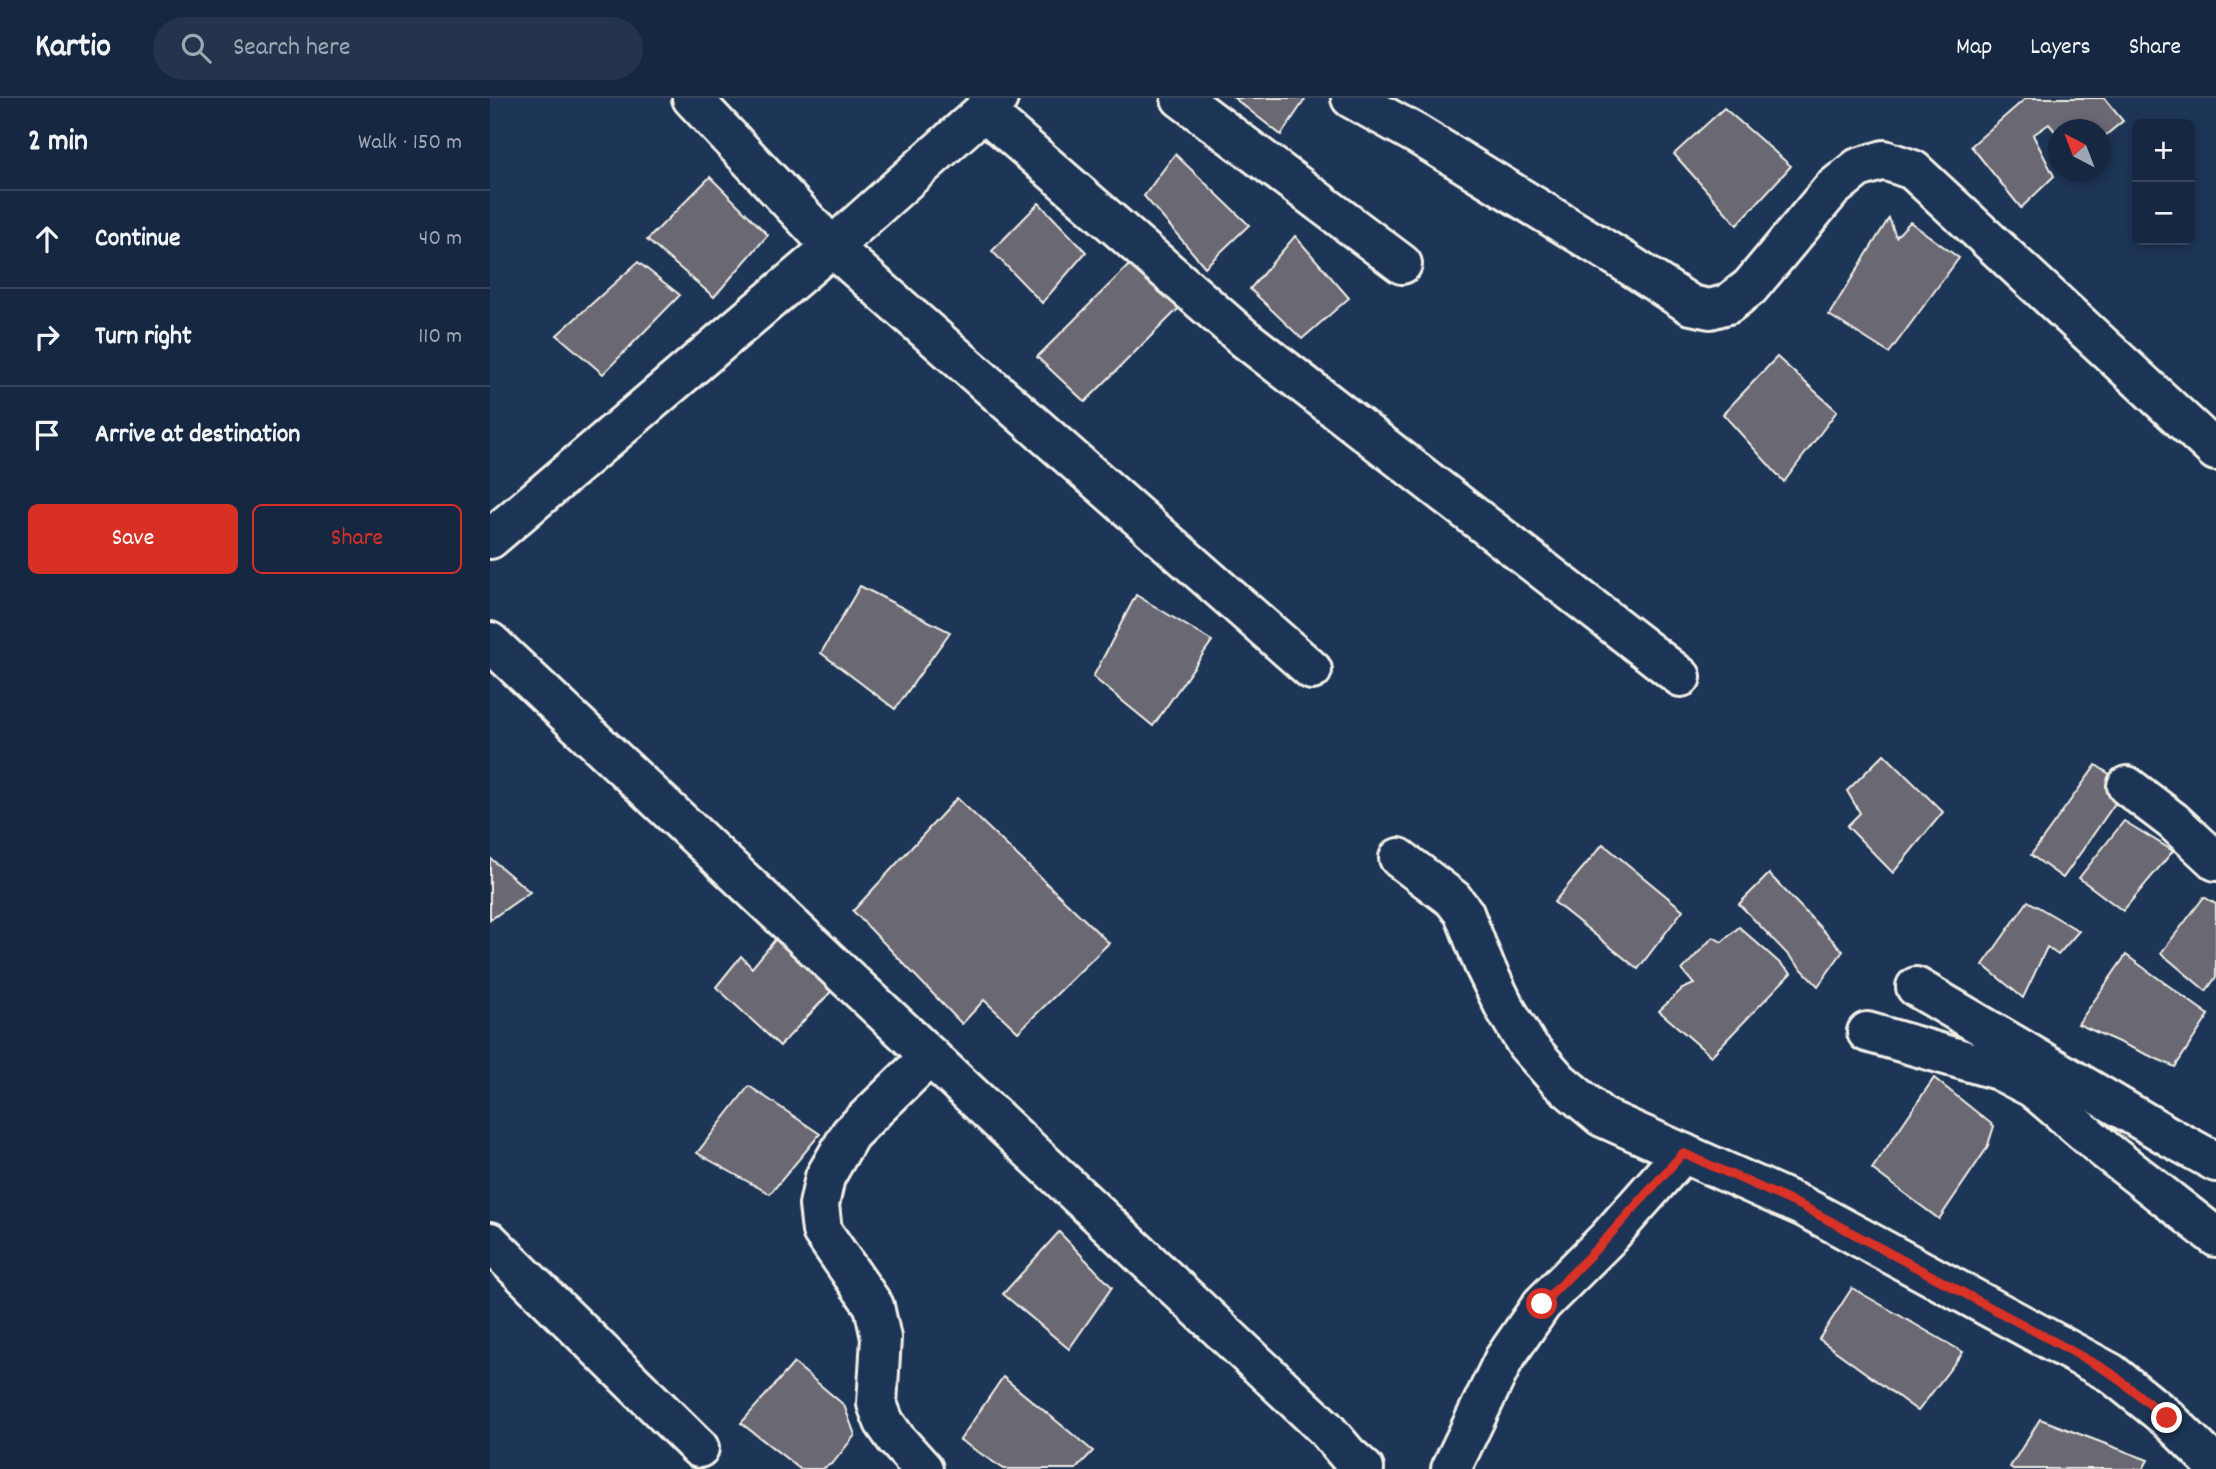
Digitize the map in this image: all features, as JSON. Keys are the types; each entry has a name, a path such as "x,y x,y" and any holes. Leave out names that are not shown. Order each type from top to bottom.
{"street":[{"path":"692,98 832,247 1312,670"},
{"path":"1181,98 1402,264"},
{"path":"1351,98 1418,135 1691,305 1710,309 1728,304 1750,287 1832,189 1858,168 1884,160 1913,170 2216,451"},
{"path":"490,539 832,247 991,104 1244,338 1681,677"},
{"path":"490,642 1325,1428 1364,1469"},
{"path":"2127,786 2173,821 2216,860"},
{"path":"1399,858 1453,900 1464,913 1484,965 1527,1045 1559,1081 1602,1118 1804,1207 2111,1373 2167,1418 2216,1466"},
{"path":"1916,987 2216,1162"},
{"path":"1867,1032 1998,1070 2033,1088 2105,1150 2216,1237"},
{"path":"923,1469 895,1439 877,1405 881,1338 874,1306 822,1231 819,1205 825,1177 850,1134 930,1056"},
{"path":"1451,1469 1504,1359 1542,1304 1606,1239 1683,1153"},
{"path":"490,1242 699,1448"}],"building":[{"path":"1234,98 1306,98 1281,135"},
{"path":"2026,98 2104,98 2123,121 2111,131 2111,119 2048,119 2048,125 2033,135 2048,164 2048,182 2021,208 1971,146"},
{"path":"1724,108 1791,166 1737,225 1674,154"},
{"path":"1175,154 1249,225 1205,267 1144,196"},
{"path":"710,177 768,235 714,297 647,240"},
{"path":"1039,203 1086,252 1042,303 992,251"},
{"path":"1889,218 1896,237 1910,222 1959,258 1889,353 1829,315"},
{"path":"1295,236 1349,298 1302,339 1250,289"},
{"path":"1133,261 1183,304 1085,402 1037,357"},
{"path":"638,262 680,295 603,374 557,335"},
{"path":"1777,357 1837,411 1784,482 1723,414"},
{"path":"860,586 950,632 895,709 821,653"},
{"path":"1136,595 1212,641 1153,726 1093,677"},
{"path":"1884,754 1943,812 1893,873 1847,826 1860,813 1847,791"},
{"path":"2096,765 2127,786 2063,878 2031,855"},
{"path":"957,798 1109,943 1018,1032 984,1000 962,1024 853,911"},
{"path":"2124,821 2173,851 2123,911 2079,878"},
{"path":"1603,844 1683,910 1638,969 1554,902"},
{"path":"490,858 530,892 490,920"},
{"path":"1769,874 1843,951 1818,986 1739,904"},
{"path":"2204,897 2216,904 2216,977 2206,991 2161,953"},
{"path":"2028,901 2079,931 2058,955 2047,947 2023,998 1983,965"},
{"path":"1739,927 1791,973 1711,1056 1659,1011 1682,989 1694,984 1682,970 1713,937 1722,942"},
{"path":"778,936 838,984 780,1046 716,987 741,956 752,968"},
{"path":"2126,955 2209,1015 2175,1067 2078,1024"},
{"path":"1934,1078 1994,1126 1987,1148 1939,1219 1872,1169"},
{"path":"749,1086 820,1134 770,1194 697,1153"},
{"path":"1059,1232 1112,1287 1069,1349 1003,1294"},
{"path":"1852,1288 1963,1352 1918,1411 1819,1339"},
{"path":"794,1363 844,1405 855,1435 833,1463 822,1469 800,1469 741,1423"},
{"path":"1003,1377 1093,1451 1076,1469 1004,1469 960,1440"},
{"path":"2040,1419 2148,1460 2143,1469 2013,1469 2010,1467"}],"route":[{"path":"1542,1304 1606,1239 1683,1153 1804,1207 2066,1348 2111,1373 2167,1418"}]}
